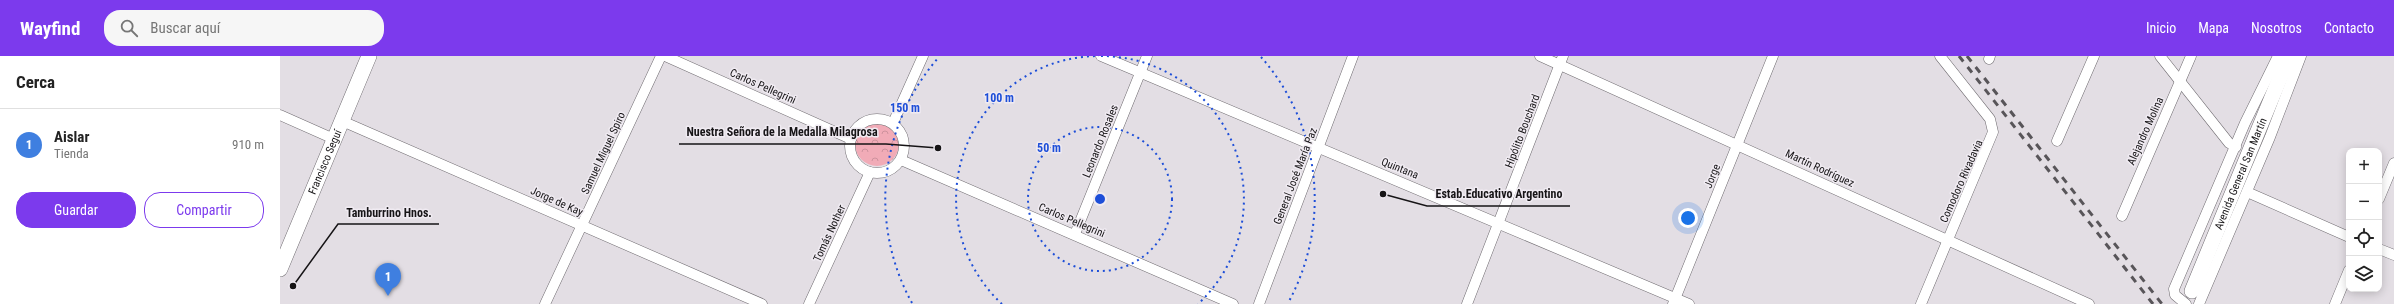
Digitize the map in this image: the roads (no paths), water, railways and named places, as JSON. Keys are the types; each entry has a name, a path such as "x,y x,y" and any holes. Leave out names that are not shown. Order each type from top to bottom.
{"main road":[{"name":"Francisco Seguí","path":"280,269 370,56"},
{"name":"Avenida General San Martín","path":"2190,300 2289,56"}],"street":[{"name":"Samuel Miguel Spiro","path":"545,304 661,56"},
{"name":"Carlos Pellegrini","path":"665,56 851,138"},
{"path":"893,123 922,56"},
{"name":"Quintana","path":"1101,56 1500,223 1674,301 1689,304"},
{"name":"Leonardo Rosales","path":"1075,234 1147,56"},
{"name":"General José María Paz","path":"1259,304 1353,56"},
{"name":"Martín Rodríguez","path":"1540,56 1562,60 1738,144 2089,304"},
{"name":"Jorge","path":"1674,301 1773,56"},
{"name":"Comodoro Rivadavia","path":"1921,304 1992,138 1993,128 1990,119 1940,56"},
{"path":"2056,141 2094,56"},
{"path":"2160,56 2229,143 2236,147"},
{"name":"Alejandro Molina","path":"2122,216 2191,56"},
{"path":"2278,56 2236,147 2174,289 2175,295 2190,300 2247,192 2301,56"},
{"name":"Hipólito Bouchard","path":"1467,304 1500,223 1562,60"},
{"path":"280,115 334,139"},
{"path":"879,118 893,123 901,132 905,144 901,160 888,171 870,172 862,169 854,159 850,147 851,138 854,132 864,121 879,118"},
{"name":"Jorge de Kay","path":"342,121 762,304"},
{"name":"Carlos Pellegrini","path":"901,160 1075,234 1233,304"},
{"path":"2382,192 2394,163"},
{"name":"Tomás Nother","path":"809,304 870,172"},
{"path":"2247,192 2346,236"},
{"path":"2382,250 2394,255"},
{"path":"2334,304 2346,277"}],"railway":[{"path":"1959,56 2153,304"},
{"path":"1967,56 2162,304"}],"place":[{"name":"Nuestra Señora de la Medalla Milagrosa","path":"938,148"},
{"name":"Estab.Educativo Argentino","path":"1383,194"},
{"name":"Tamburrino Hnos.","path":"293,286"},
{"name":"Aislar","path":"388,296"}]}
